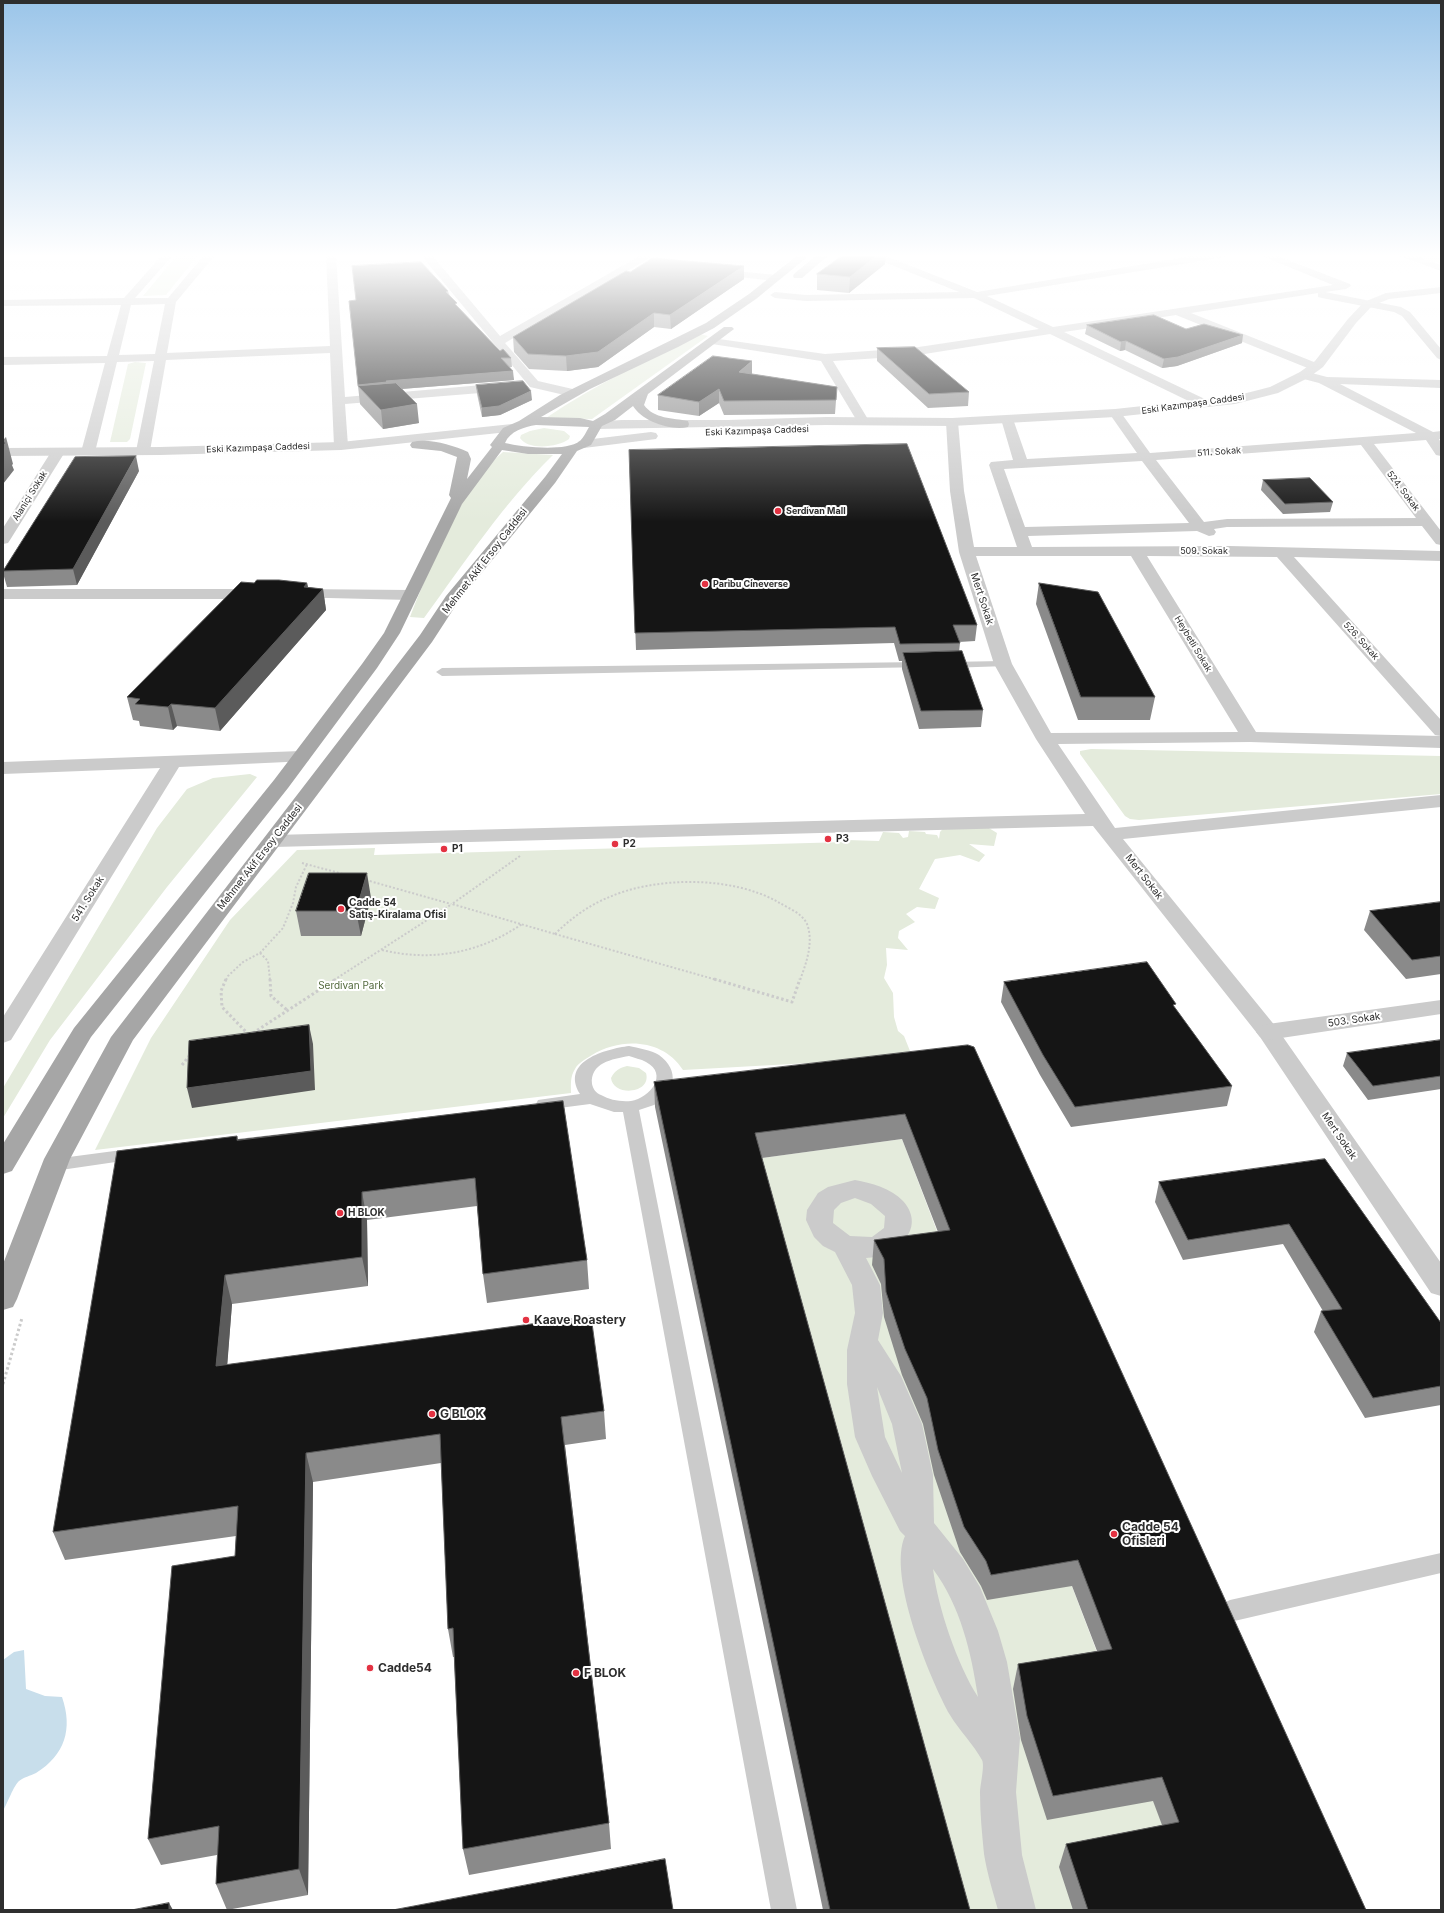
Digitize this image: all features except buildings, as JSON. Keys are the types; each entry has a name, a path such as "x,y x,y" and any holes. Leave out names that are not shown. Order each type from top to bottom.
{"main road":[{"path":"3,1164 82,1033 301,758 392,633 455,502 488,446 523,422 573,393 676,343"},
{"path":"523,422 549,421 596,425 610,417 709,343"},
{"path":"643,392 638,405 641,411 658,420 683,424"},
{"name":"Mehmet Akif Ersoy Caddesi","path":"3,1299 54,1165 123,1037 194,942 279,846 399,672 426,638 452,599 596,425"},
{"path":"417,445 441,447 454,450 463,455 464,459 455,502"},
{"path":"488,446 534,450 579,446"}],"street":[{"path":"88,452 116,343"},
{"path":"143,451 164,343"},
{"path":"336,343 341,446 488,446"},
{"path":"499,343 530,379"},
{"path":"727,343 825,358 912,352 970,343"},
{"path":"1077,343 1205,404"},
{"path":"1256,343 1315,367"},
{"name":"Eski Kazımpaşa Caddesi","path":"596,425 863,421 952,422 1115,413 1205,404 1235,400 1274,390 1304,375 1315,367 1334,343"},
{"path":"1436,345 1441,356"},
{"path":"3,361 112,359 336,349"},
{"path":"825,358 863,421"},
{"path":"1304,375 1323,380 1435,435 1441,452"},
{"path":"339,401 530,379 573,393"},
{"path":"1323,380 1441,384"},
{"path":"1115,413 1146,457 1200,527 1218,536 1229,551"},
{"path":"1007,419 1021,463"},
{"name":"Eski Kazımpaşa Caddesi","path":"3,452 88,452 341,446 523,422"},
{"name":"Eski Kazımpaşa Caddesi","path":"579,446 664,434 849,428 930,422"},
{"name":"Mert Sokak","path":"952,422 957,491 967,552 1003,664 1045,738 1104,827 1268,1032 1441,1285"},
{"name":"511. Sokak","path":"1020,532 996,464 1146,457 1435,435"},
{"name":"524. Sokak","path":"1365,441 1441,541"},
{"name":"Alaniçi Sokak","path":"3,540 58,452"},
{"path":"1026,551 1020,532 1200,527 1227,522 1427,522"},
{"name":"Heybetli Sokak","path":"1136,551 1250,737"},
{"name":"509. Sokak","path":"967,552 1229,551 1441,556"},
{"name":"526. Sokak","path":"1281,552 1441,731"},
{"path":"3,594 410,594"},
{"path":"1045,738 1250,737 1441,742"},
{"path":"3,768 301,758"},
{"name":"541. Sokak","path":"3,1035 173,762"},
{"path":"279,846 412,837 1104,827 1441,801"},
{"name":"503. Sokak","path":"1268,1032 1441,1007"},
{"path":"845,1245 866,1285 869,1313 864,1342 861,1350 862,1384 870,1437 911,1521 952,1569 968,1598 981,1631 990,1662 1002,1738 998,1792 1003,1855 1017,1910"},
{"path":"921,1531 917,1544 916,1559 919,1582 947,1673 959,1698 1001,1757"}],"lane":[{"path":"442,672 1003,664"},
{"path":"660,1093 666,1084 666,1074 662,1065 654,1058 642,1053 629,1051 615,1052 602,1056 592,1063 585,1071 583,1081 585,1090 592,1098 603,1104 616,1107 630,1107 642,1104 660,1093 684,1090"},
{"path":"530,1106 592,1098"},
{"path":"630,1107 784,1910"},
{"path":"54,1165 153,1152"},
{"path":"1230,1611 1441,1563"}],"path":[{"path":"279,846 307,864 350,876"},
{"path":"245,1036 249,1035 452,904 522,855"},
{"path":"249,1035 222,1007 221,991 228,976 243,962 260,953 283,928 293,903 296,887 307,864"},
{"path":"365,880 792,1002 807,959 810,937 807,925 800,916 768,896 727,886 676,883 645,887 616,894 592,905 555,934"},
{"path":"381,950 414,957 441,955 492,943 522,924"},
{"path":"260,953 268,961 271,996 288,1010"},
{"path":"182,1065 188,1056 194,1052"},
{"path":"3,1384 23,1315"}],"green space":[{"path":"682,343 698,343 592,419 546,418 602,384"},
{"path":"135,362 146,363 130,439 127,442 110,442 128,364"},
{"path":"544,428 564,431 570,436 569,439 551,446 536,446 524,442 520,438 521,435 530,431"},
{"path":"503,452 553,455 501,513 424,618 410,617 426,578 468,493 483,472"},
{"path":"1091,749 1441,756 1441,794 1139,820 1130,819 1125,816 1080,754 1080,751"},
{"path":"250,774 257,777 167,887 50,1040 3,1118 3,1088 157,828 187,789 213,778"},
{"name":"Serdivan Park","path":"947,824 984,825 997,833 994,846 969,844 985,855 979,862 960,855 935,859 919,889 939,898 935,909 917,907 906,914 915,922 899,931 898,938 908,950 886,948 887,965 884,978 893,993 894,1017 898,1031 904,1036 910,1051 882,1059 683,1070 675,1060 665,1052 653,1047 641,1044 616,1045 592,1055 576,1067 572,1075 571,1093 95,1150 151,1038 230,920 297,850 375,848 374,855 846,842 847,840 879,841 883,832 899,833 903,838 908,837 909,831 925,832 926,834 937,835 939,839 940,832"},
{"path":"627,1066 639,1068 646,1073 646,1080 638,1089 625,1090 618,1088 613,1084 611,1078 614,1073"},
{"path":"902,1139 1195,1910 959,1910 754,1159"}],"water":[{"path":"24,1650 26,1689 45,1696 62,1697 67,1720 66,1730 64,1740 54,1758 36,1773 17,1783 3,1811 3,1660 14,1652"}],"place":[{"name":"Serdivan Mall","path":"778,511"},
{"name":"Paribu Cineverse","path":"705,584"},
{"name":"P3","path":"828,839"},
{"name":"P2","path":"615,844"},
{"name":"P1","path":"444,849"},
{"name":"Cadde 54 Satış-Kiralama Ofisi","path":"341,909"},
{"name":"H BLOK","path":"340,1213"},
{"name":"Kaave Roastery","path":"526,1320"},
{"name":"G BLOK","path":"432,1414"},
{"name":"Cadde 54 Ofisleri","path":"1114,1534"},
{"name":"Cadde54","path":"370,1668"},
{"name":"F BLOK","path":"576,1673"}]}
